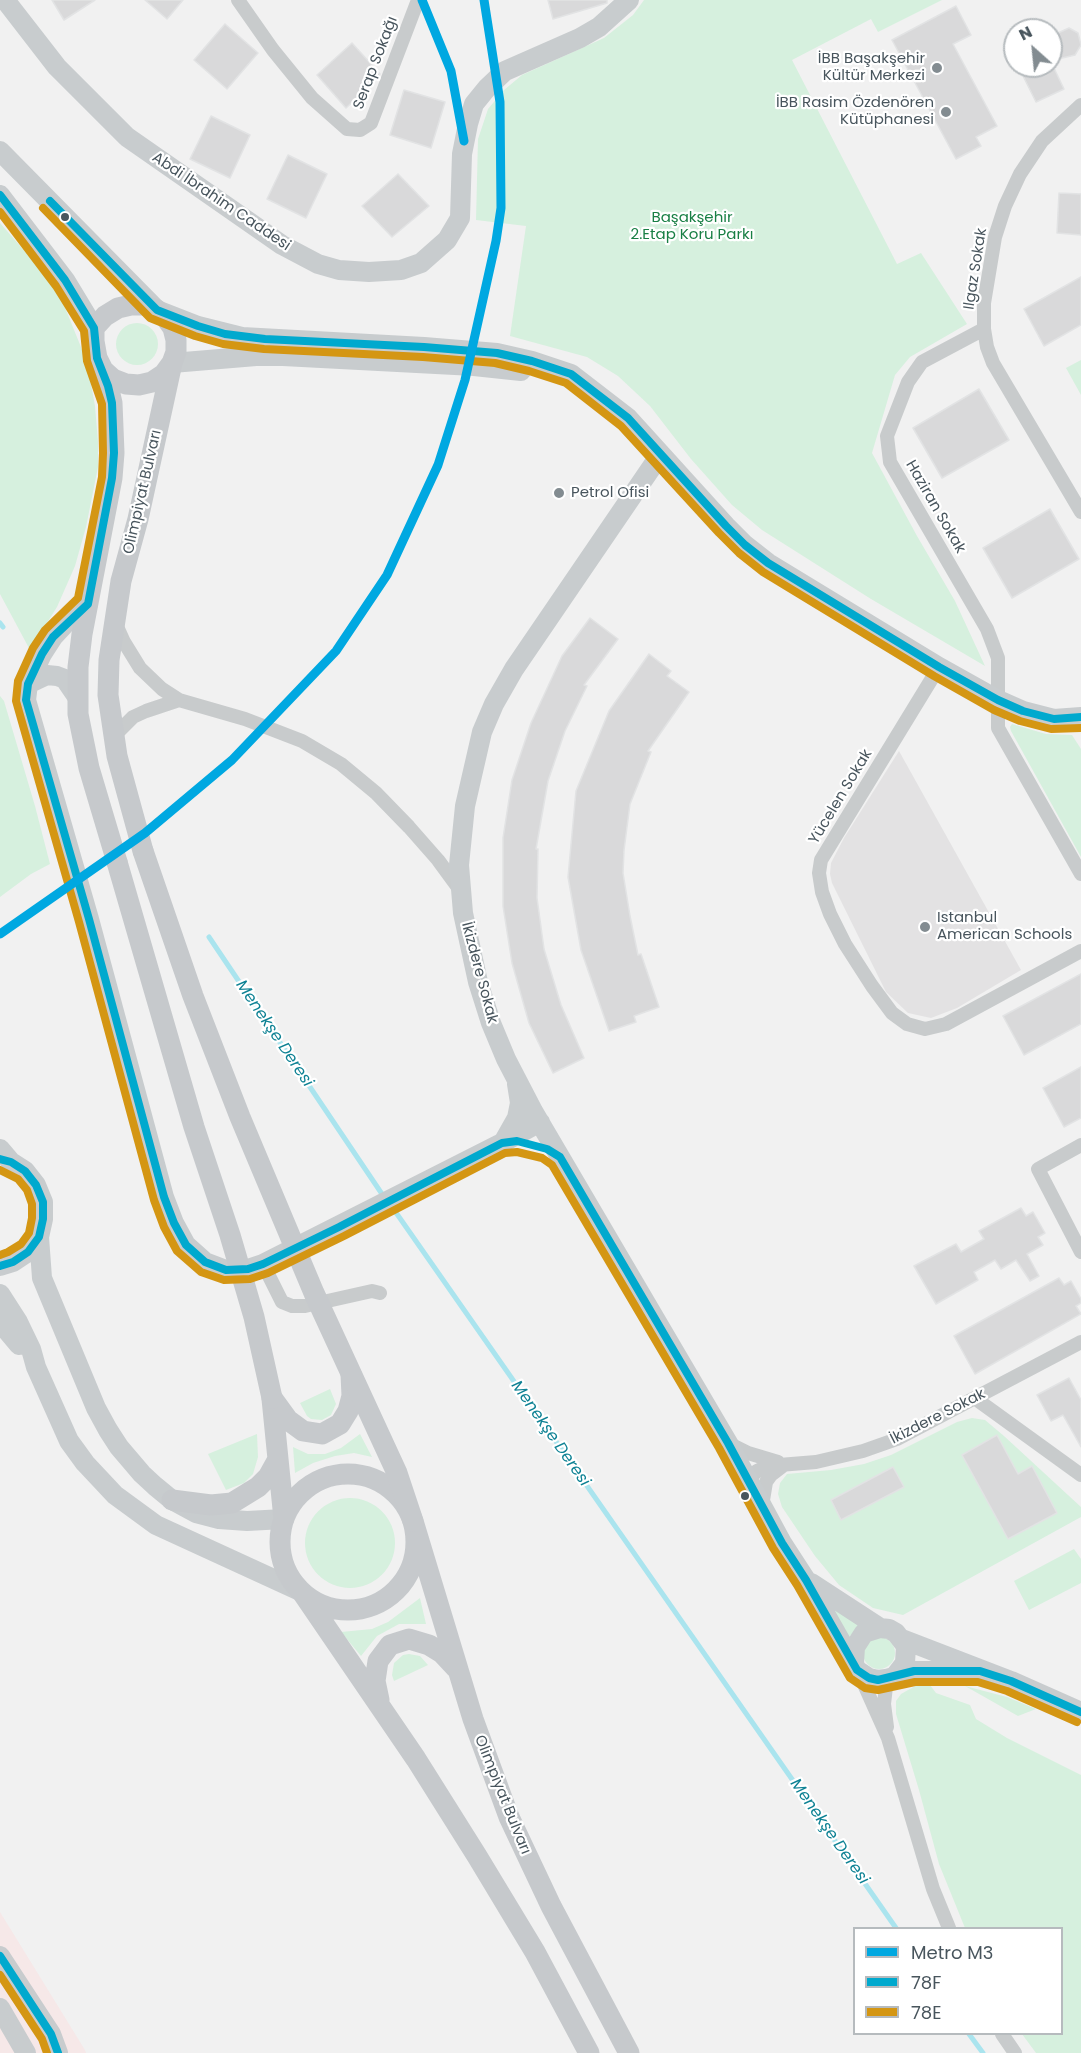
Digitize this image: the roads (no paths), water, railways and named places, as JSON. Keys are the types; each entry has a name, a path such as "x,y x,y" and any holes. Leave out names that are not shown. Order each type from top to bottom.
{"main road":[{"path":"131,304 144,305 156,310 173,328 176,352 172,363 164,375 152,382 139,385 126,384 113,379 103,369 97,358 94,328 105,316 118,308 131,304"},
{"name":"Olimpiyat Bulvarı","path":"97,358 112,403 114,453 112,478 78,667 78,714 88,768 194,1127 230,1235 254,1317 272,1398 284,1519"},
{"name":"Olimpiyat Bulvarı","path":"172,363 138,519 121,581 109,660 108,695 114,736 130,807 193,996 223,1073 278,1209 397,1473 456,1669 486,1758 509,1816 551,1906 629,2053"},
{"path":"272,1398 288,1420 303,1431 322,1434 340,1424 348,1411 352,1396 351,1374"},
{"path":"172,1500 211,1505 232,1503 258,1488 278,1460"},
{"path":"302,1592 320,1604 342,1610 364,1608 385,1600 402,1584 413,1565 417,1543 413,1521 404,1502 389,1487 370,1478 350,1474 329,1477 310,1486 294,1500 284,1519 280,1538 282,1558 290,1576 381,1707 477,1856 535,1952 584,2045"},
{"path":"381,1707 375,1681 378,1661 390,1645 409,1639 429,1644 442,1653 456,1669"}],"street":[{"name":"Abdi İbrahim Caddesi","path":"6,0 57,67 127,137 282,245 318,264 339,270 369,272 400,270 422,263 447,240 460,218 462,154 468,124 474,104 487,88 505,71 580,38 599,27 629,0"},
{"name":"Serap Sokağı","path":"237,0 312,98 347,129 360,130 371,123 418,0"},
{"name":"Ilgaz Sokak","path":"1081,105 1042,141 1020,174 1005,206 995,237 984,303 984,328 987,347 993,363 1081,512"},
{"path":"0,151 156,310 198,326 242,337 497,353 552,366 571,374 628,418 745,545 768,563 939,667 998,700 1023,711 1054,719 1081,717"},
{"path":"0,195 65,280 94,328"},
{"name":"Haziran Sokak","path":"984,328 922,363 908,382 887,436 890,462 987,629 998,658 998,728 1081,874"},
{"path":"172,363 283,356 497,367 554,378 596,392"},
{"name":"İkizdere Sokak","path":"660,455 514,669 494,704 482,732 465,806 459,865 460,891 468,943 491,1023 517,1081 728,1443 782,1543 856,1666"},
{"path":"88,604 53,637 35,667 28,684 26,699 89,919 164,1197 186,1245 206,1262 226,1270 248,1269 263,1264 540,1122"},
{"path":"114,620 140,668 179,700 244,719 302,741 341,764 376,793 409,827 438,860 460,891"},
{"name":"Yücelen Sokak","path":"939,667 821,860 819,873 822,892 835,924 872,986 892,1013 906,1024 924,1029 946,1024 1081,951"},
{"path":"28,684 47,675 57,676 64,679 78,698"},
{"path":"114,736 134,717 179,700"},
{"path":"495,1147 517,1118 519,1103 517,1081"},
{"path":"495,1147 518,1141 534,1144 560,1157"},
{"path":"1081,1145 1038,1169 1081,1252"},
{"path":"4,1157 25,1171 36,1185 43,1202 43,1219 39,1236 42,1278 96,1408 108,1431 129,1460 172,1500 196,1513 219,1519 247,1521 284,1519"},
{"path":"0,1266 13,1262 28,1252 39,1236"},
{"path":"263,1264 282,1302 292,1306 305,1306 372,1291 380,1293"},
{"path":"0,1294 18,1322 31,1349 36,1367 69,1441 85,1463 115,1495 156,1524 302,1592"},
{"path":"0,1322 36,1367"},
{"name":"İkizdere Sokak","path":"786,1464 816,1462 863,1451 897,1439 1081,1342"},
{"path":"976,1399 1081,1475"},
{"path":"728,1443 748,1453 786,1464"},
{"path":"748,1480 757,1471 767,1466 786,1464"},
{"path":"762,1506 766,1482 771,1474 786,1464"},
{"path":"806,1580 880,1628 896,1633 906,1646 905,1663 886,1687 884,1704 888,1738"},
{"path":"880,1628 864,1633 859,1640 855,1647 856,1666 888,1738 933,1889 947,1927"},
{"path":"902,1639 980,1671 1011,1681 1081,1712"},
{"path":"856,1666 869,1678 878,1680 914,1671 980,1671"},
{"path":"0,1956 51,2034 58,2053"},
{"path":"0,2008 26,2053"},
{"path":"1003,2035 1015,2053"}],"waterway":[{"name":"Menekşe Deresi","path":"0,623 3,627"},
{"name":"Menekşe Deresi","path":"209,937 384,1197"},
{"name":"Menekşe Deresi","path":"390,1204 895,1927"},
{"name":"Menekşe Deresi","path":"970,2035 983,2053"}],"metro line":[{"name":"M3","path":"422,0 451,71 464,141"},
{"name":"M3","path":"0,934 145,833 232,760 336,651 387,575 438,465 465,380 496,241 501,208 500,102 484,0"}],"place":[{"name":"İBB Başakşehir Kültür Merkezi","path":"937,68"},
{"name":"İBB Rasim Özdenören Kütüphanesi","path":"946,112"},
{"name":"Petrol Ofisi","path":"559,493"},
{"name":"Istanbul American Schools","path":"925,927"}],"park label":[{"name":"Başakşehir 2.Etap Koru Parkı","path":"692,226"}]}
